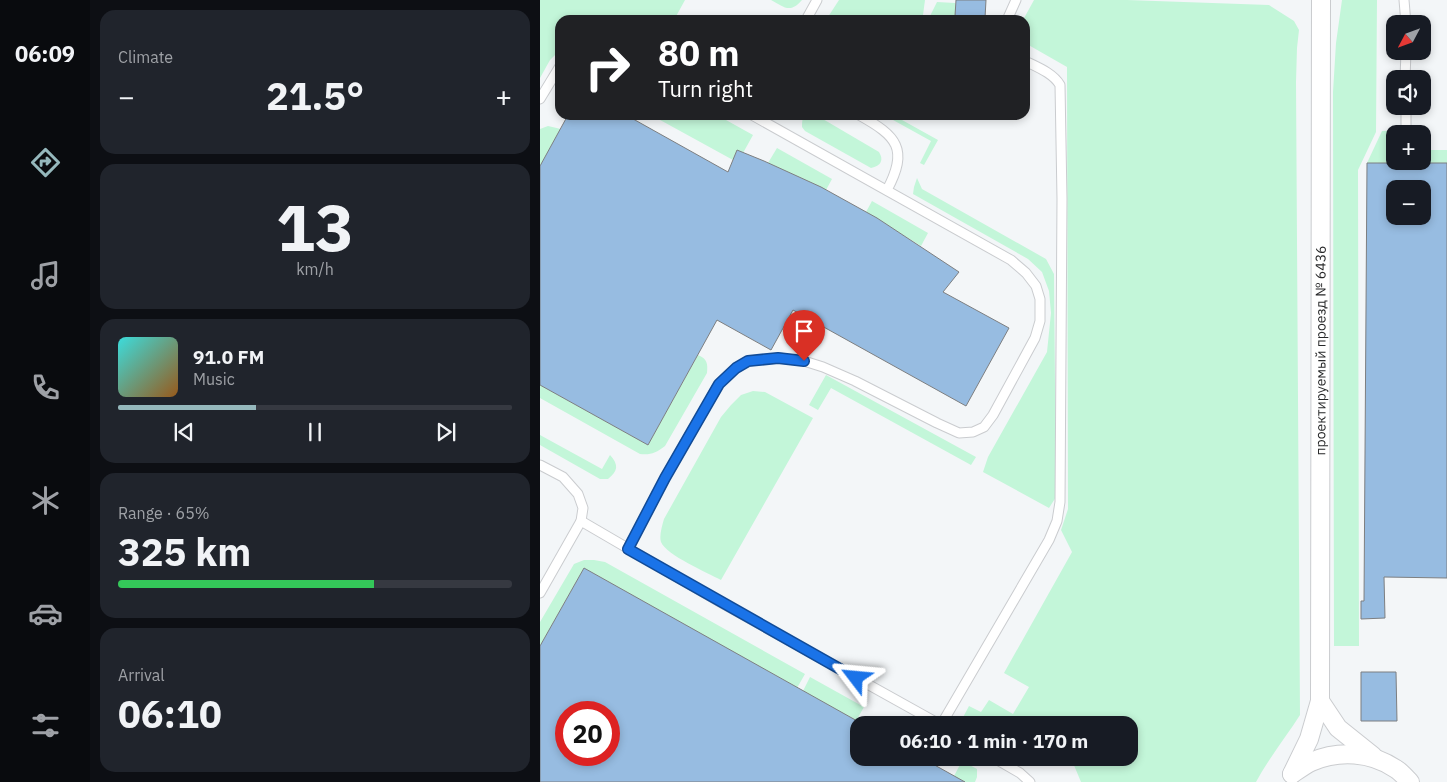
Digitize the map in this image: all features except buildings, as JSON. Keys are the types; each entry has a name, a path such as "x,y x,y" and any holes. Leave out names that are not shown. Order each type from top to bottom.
{"street":[{"name":"проектируемый проезд № 6436","path":"1289,778 1309,739 1320,701 1321,0"},
{"path":"1320,701 1338,728 1377,759 1397,769 1410,782"},
{"path":"1289,778 1311,762 1333,755 1355,754 1377,759"}],"lane":[{"path":"809,15 817,0"},
{"path":"1009,15 1016,0"},
{"path":"1404,0 1405,15"},
{"path":"946,716 1049,540 1057,521 1060,502 1062,199 1060,85 1057,79 1030,63"},
{"path":"540,99 555,74"},
{"path":"628,549 665,478 719,384 736,368 748,361 778,358 804,361 855,381 959,433 973,432 984,427 993,414 1035,338 1040,321 1040,299 1036,286 1026,273 1011,260 762,120"},
{"path":"869,120 891,136 897,146 898,161 893,179 886,190"},
{"path":"540,464 563,477 578,494 583,508 580,522 540,593"},
{"path":"580,522 925,716"},
{"path":"1008,766 1030,782"}],"green space":[{"path":"540,0 685,0 677,15 555,15 555,55 540,78"},
{"path":"771,0 802,0 794,7 787,8"},
{"path":"839,0 925,0 923,15 829,15"},
{"path":"1034,0 1127,0 1269,5 1294,21 1299,30 1296,82 1300,715 1266,764 1256,782 1081,782 1074,766 1138,766 1138,716 964,716 969,706 981,712 989,700 1013,714 1029,687 1004,673 1072,552 1061,530 1068,509 1067,67 1030,46 1030,15 1026,15"},
{"path":"1342,0 1377,0 1376,132 1358,170 1359,646 1334,646 1333,92 1336,43"},
{"path":"937,2 955,3 955,15 930,15"},
{"path":"660,120 726,120 753,135 743,153 737,150 733,160"},
{"path":"803,120 825,120 879,152 881,162 871,168 805,131"},
{"path":"893,120 902,120 938,140 924,165 920,163 931,141"},
{"path":"548,126 561,129 540,166 540,129"},
{"path":"1382,131 1386,131 1386,163 1367,163"},
{"path":"777,148 832,179 826,190 768,163"},
{"path":"1431,150 1447,150 1447,163 1431,163"},
{"path":"917,178 922,189 1046,259 1054,274 1056,497 1049,508 983,472 988,457 1047,352 1051,313 1049,291 1042,272 1028,259 913,194"},
{"path":"872,201 928,233 921,246 866,212"},
{"path":"698,355 706,362 707,373 665,446 653,453 640,454 540,398 540,385 648,445"},
{"path":"826,375 976,457 971,465 831,388 818,410 809,405"},
{"path":"753,391 765,392 813,418 721,580 688,563 664,547 660,537 661,531 664,519 721,417 741,395"},
{"path":"540,435 602,469 610,455 616,465 615,471 608,479 600,479 540,445"},
{"path":"584,560 605,562 805,674 797,688 584,568 540,646 540,622 574,564"},
{"path":"810,677 864,707 859,716 850,716 850,718 803,691"},
{"path":"959,766 971,766 977,769 975,782 965,782 954,776"}],"route":[{"path":"804,361 778,358 748,361 736,368 719,384 665,478 628,549 856,678"}]}
